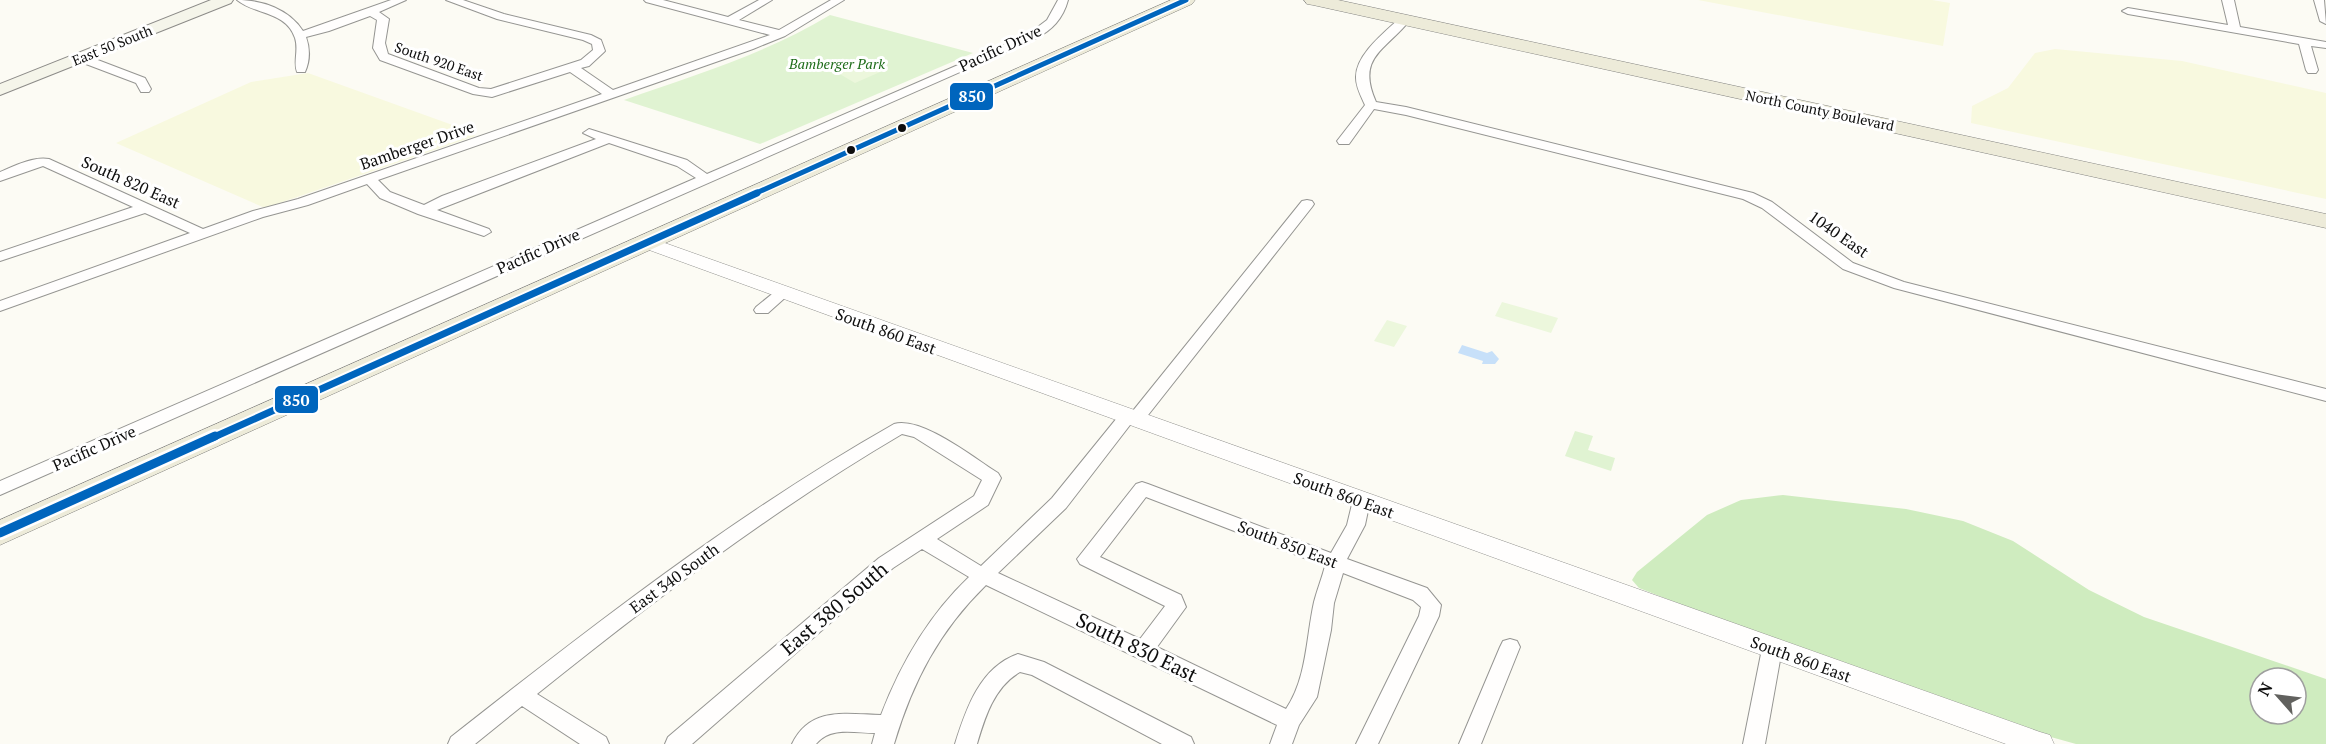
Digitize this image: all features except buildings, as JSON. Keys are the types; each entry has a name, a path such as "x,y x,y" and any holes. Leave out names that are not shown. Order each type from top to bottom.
{"main road":[{"name":"East 50 South","path":"0,90 225,0"},
{"path":"0,533 1186,0"},
{"name":"North County Boulevard","path":"1313,0 2326,221"},
{"name":"North County Boulevard","path":"1350,0 2326,208"}],"street":[{"path":"242,0 275,11 300,33 305,49 301,69"},
{"path":"300,33 366,14 401,0"},
{"path":"452,0 501,17 587,37 597,42 599,51 576,72 585,86 606,97"},
{"path":"650,0 781,34"},
{"path":"729,21 767,0"},
{"name":"Bamberger Drive","path":"0,306 203,234 606,97 781,34 839,0"},
{"name":"Pacific Drive","path":"0,488 1030,37 1048,26 1057,16 1063,0"},
{"path":"2228,0 2235,29"},
{"path":"2319,0 2326,21"},
{"path":"2128,11 2324,45"},
{"name":"South 920 East","path":"366,14 383,19 384,29 377,44 384,57 477,91 502,91 576,72"},
{"path":"1344,141 1371,105 1362,81 1362,70 1375,50 1404,20"},
{"path":"2304,42 2312,70"},
{"path":"82,57 141,81 145,89"},
{"name":"1040 East","path":"1371,105 1406,111 1748,196 1767,205 1848,266 1863,273 1899,285 2326,395"},
{"path":"589,133 682,163 706,179"},
{"path":"423,210 447,199 609,140"},
{"name":"South 820 East","path":"0,177 44,162 203,234"},
{"path":"369,179 385,195 484,232"},
{"path":"803,744 816,729 831,723 886,734 921,652 963,595 1059,503 1307,204"},
{"path":"0,257 145,208"},
{"name":"South 860 East","path":"648,243 1131,419 2040,744"},
{"path":"762,310 782,293"},
{"name":"East 340 South","path":"459,744 575,650 717,547 872,443 900,428 919,432 992,478"},
{"name":"East 380 South","path":"676,744 886,563 981,500 992,478"},
{"name":"South 850 East","path":"1143,650 1176,607 1174,601 1088,560 1142,489 1420,594 1431,605 1429,616 1367,744"},
{"path":"1281,744 1290,722 1306,697 1321,630 1323,603 1336,562 1356,525 1361,501"},
{"name":"South 830 East","path":"922,539 967,568 1290,722"},
{"path":"1474,743 1510,647"},
{"path":"1754,744 1772,649"},
{"path":"966,744 987,691 1004,669 1018,663 1037,668 1183,744"},
{"path":"520,694 597,744"}],"green space":[{"path":"1698,0 1932,0 1950,3 1943,46"},
{"name":"Bamberger Park","path":"830,15 973,53 760,144 624,100 755,52 806,29"},
{"path":"2055,49 2182,61 2326,93 2326,199 1971,123 1972,106 2008,88 2035,53"},
{"path":"857,60 880,72 855,83 833,70"},
{"path":"308,73 472,132 475,136 265,208 116,143 251,82"},
{"path":"1502,302 1558,318 1551,333 1495,316"},
{"path":"1387,320 1407,326 1394,347 1374,341"},
{"path":"1575,431 1593,436 1588,450 1615,458 1611,471 1565,456"},
{"path":"1783,495 1906,509 1963,521 2013,541 2089,590 2144,617 2288,666 2248,666 2248,726 2308,726 2308,673 2326,679 2326,744 2076,744 2022,729 1743,629 1639,588 1632,580 1637,572 1707,515 1741,500"}],"water":[{"path":"1462,345 1487,353 1492,351 1499,359 1495,364 1482,364 1483,361 1458,353"}],"transit line":[{"name":"850","path":"0,533 1186,0"}]}
